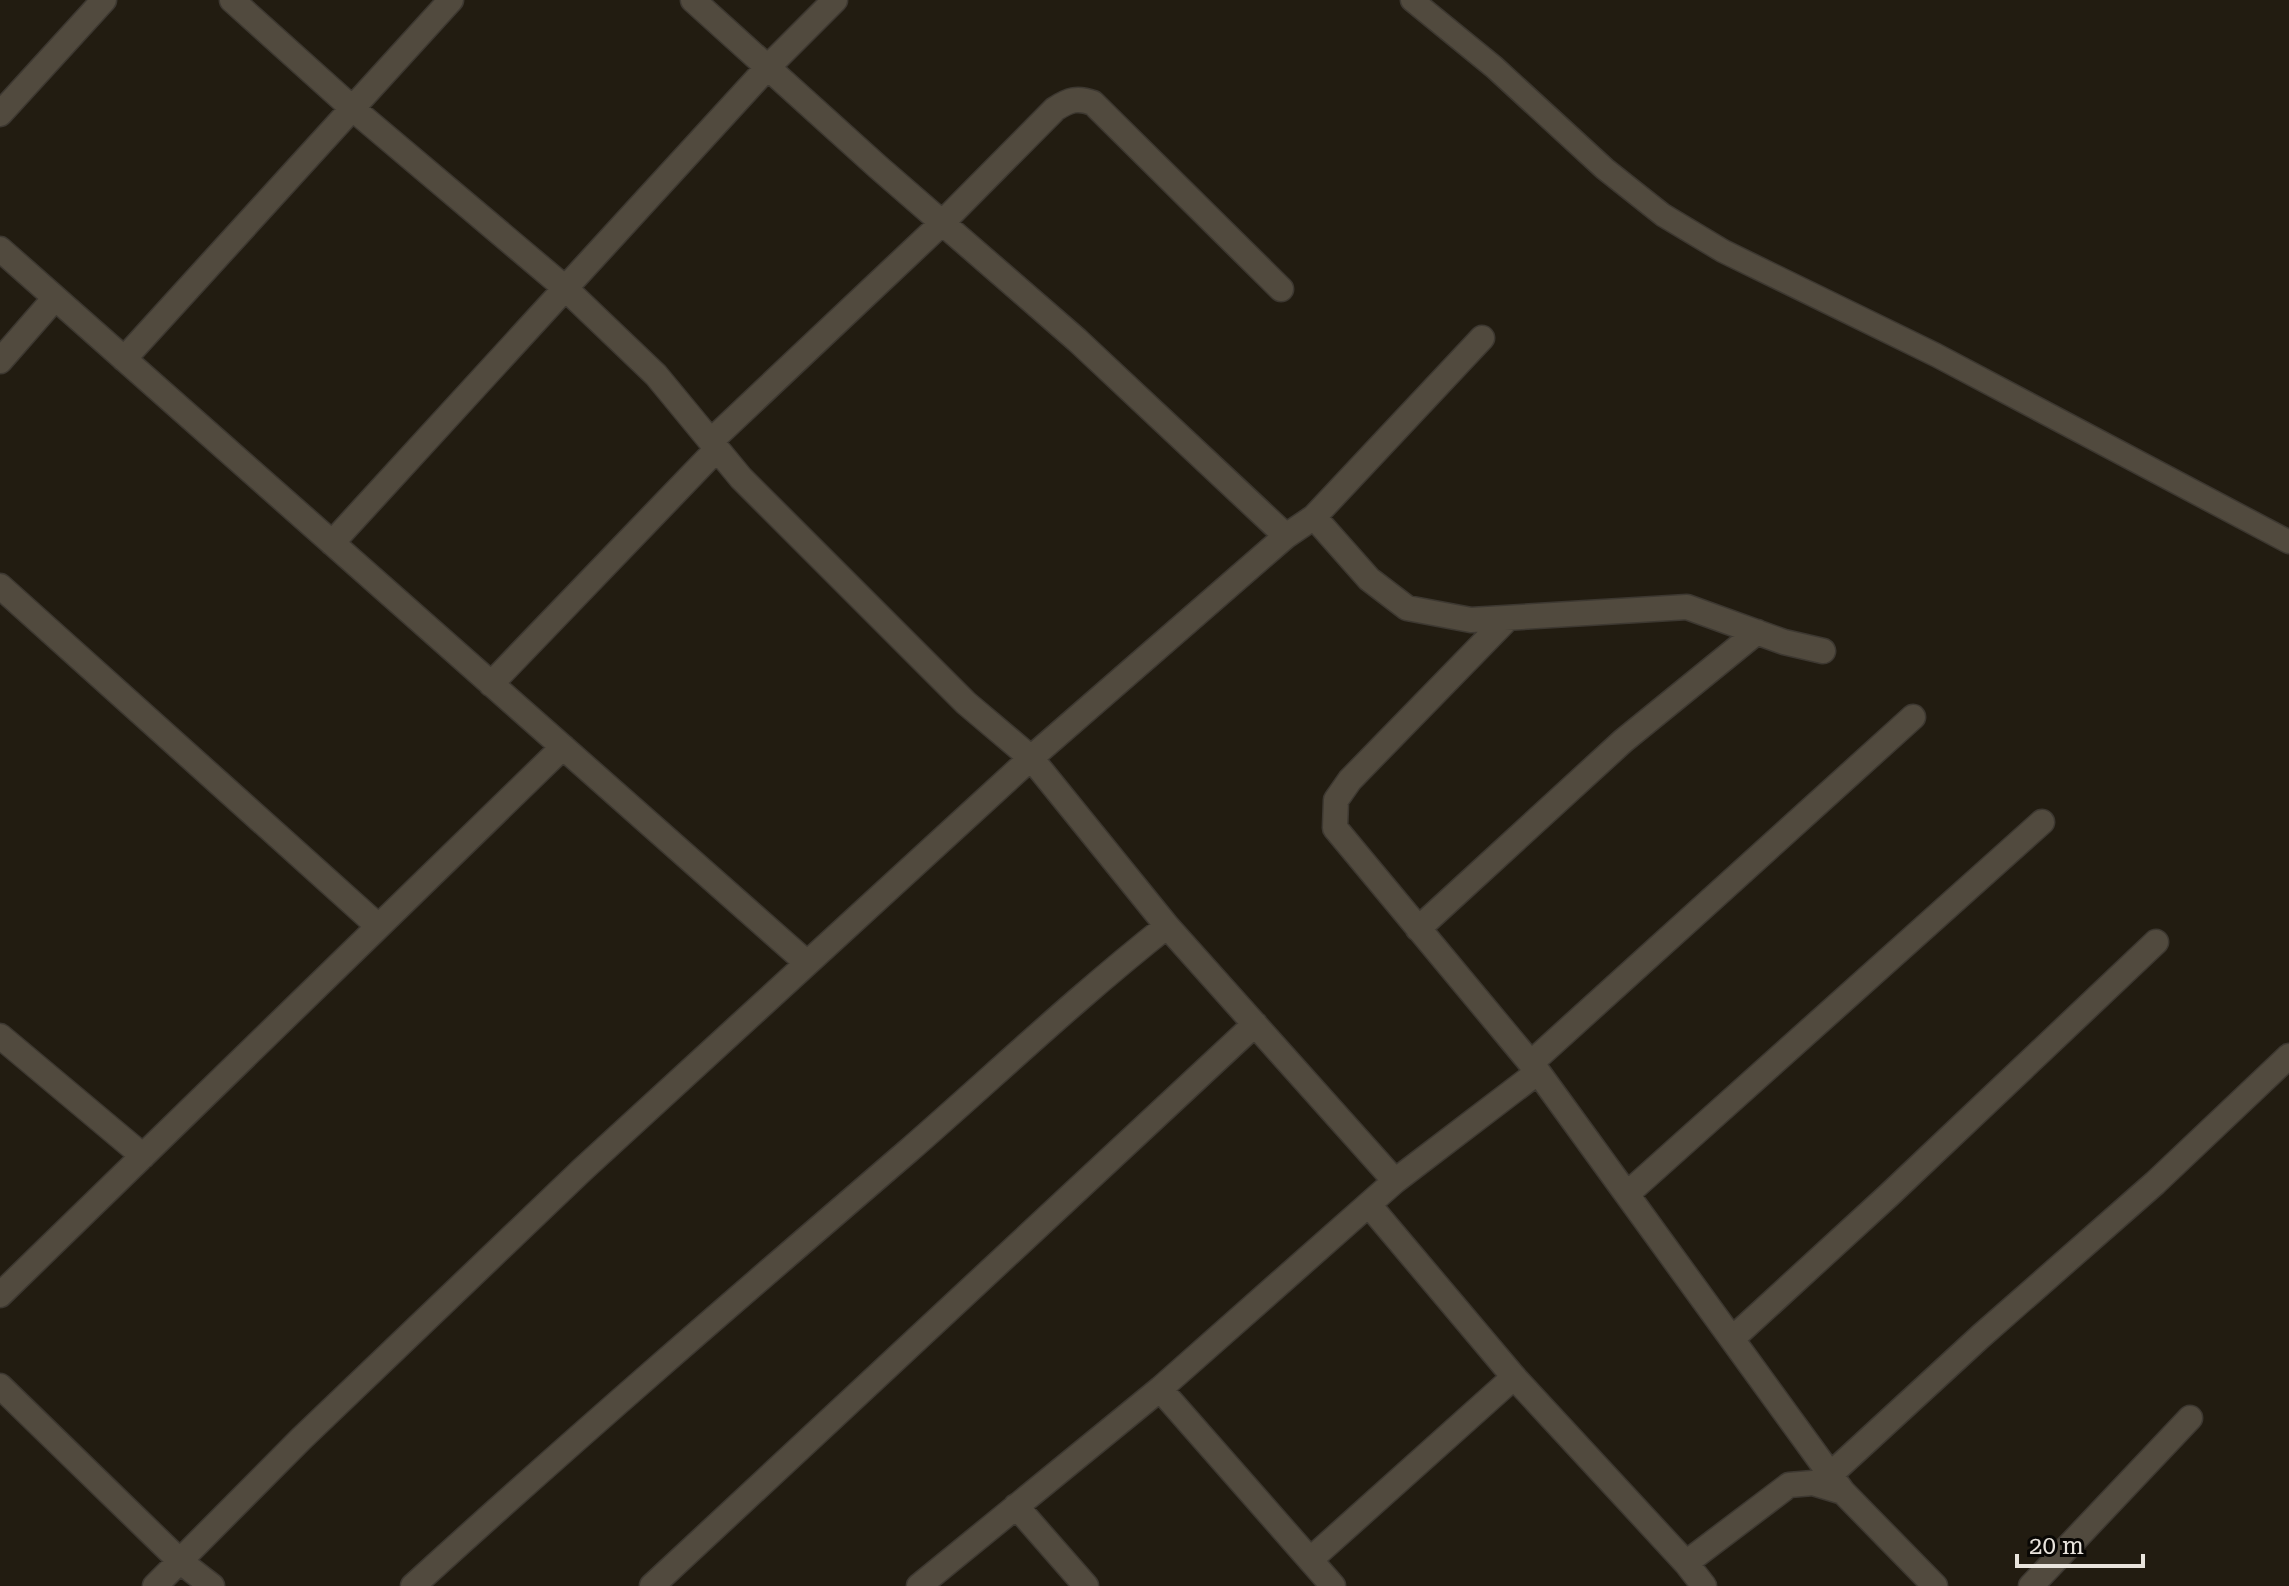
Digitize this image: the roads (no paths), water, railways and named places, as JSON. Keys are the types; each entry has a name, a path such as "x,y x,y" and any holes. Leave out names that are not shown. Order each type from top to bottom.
{"street":[{"path":"0,114 104,0"},
{"path":"232,0 352,108 565,288 656,375 741,478 966,703 1031,758 1167,926 1395,1181"},
{"path":"124,359 451,0"},
{"path":"693,0 1077,340 1286,536"},
{"path":"332,543 767,68 835,0"},
{"path":"491,684 714,445 1055,109 1068,100 1081,99 1093,103 1281,289"},
{"path":"0,249 807,963"},
{"path":"0,361 55,298"},
{"path":"155,1586 301,1439 582,1170 1031,758 1286,536 1314,517 1482,338"},
{"path":"1314,517 1369,579 1407,608 1471,620 1687,607 1784,642 1823,651"},
{"path":"0,586 378,926"},
{"path":"1507,619 1350,780 1336,800 1335,828 1534,1068 1837,1483 1935,1586"},
{"path":"1418,929 1623,741 1757,632"},
{"path":"919,1586 1160,1389 1395,1181 1534,1068 1913,717"},
{"path":"0,1295 563,747"},
{"path":"1627,1194 2042,822"},
{"path":"413,1586 557,1455 949,1116 1097,982 1167,926"},
{"path":"1732,1339 2156,942"},
{"path":"652,1586 1255,1024"},
{"path":"0,1036 143,1156"},
{"path":"1686,1563 1789,1485 1837,1483 1981,1336 2155,1183 2289,1056"},
{"path":"1369,1205 1514,1377 1704,1586"},
{"path":"1310,1560 1514,1377"},
{"path":"0,1386 181,1562 212,1586"},
{"path":"1160,1389 1333,1586"},
{"path":"2031,1586 2190,1418"},
{"path":"1016,1506 1086,1586"}],"lane":[{"path":"1412,0 1494,67 1605,169 1663,215 1723,251 1936,355 2289,542"}]}
